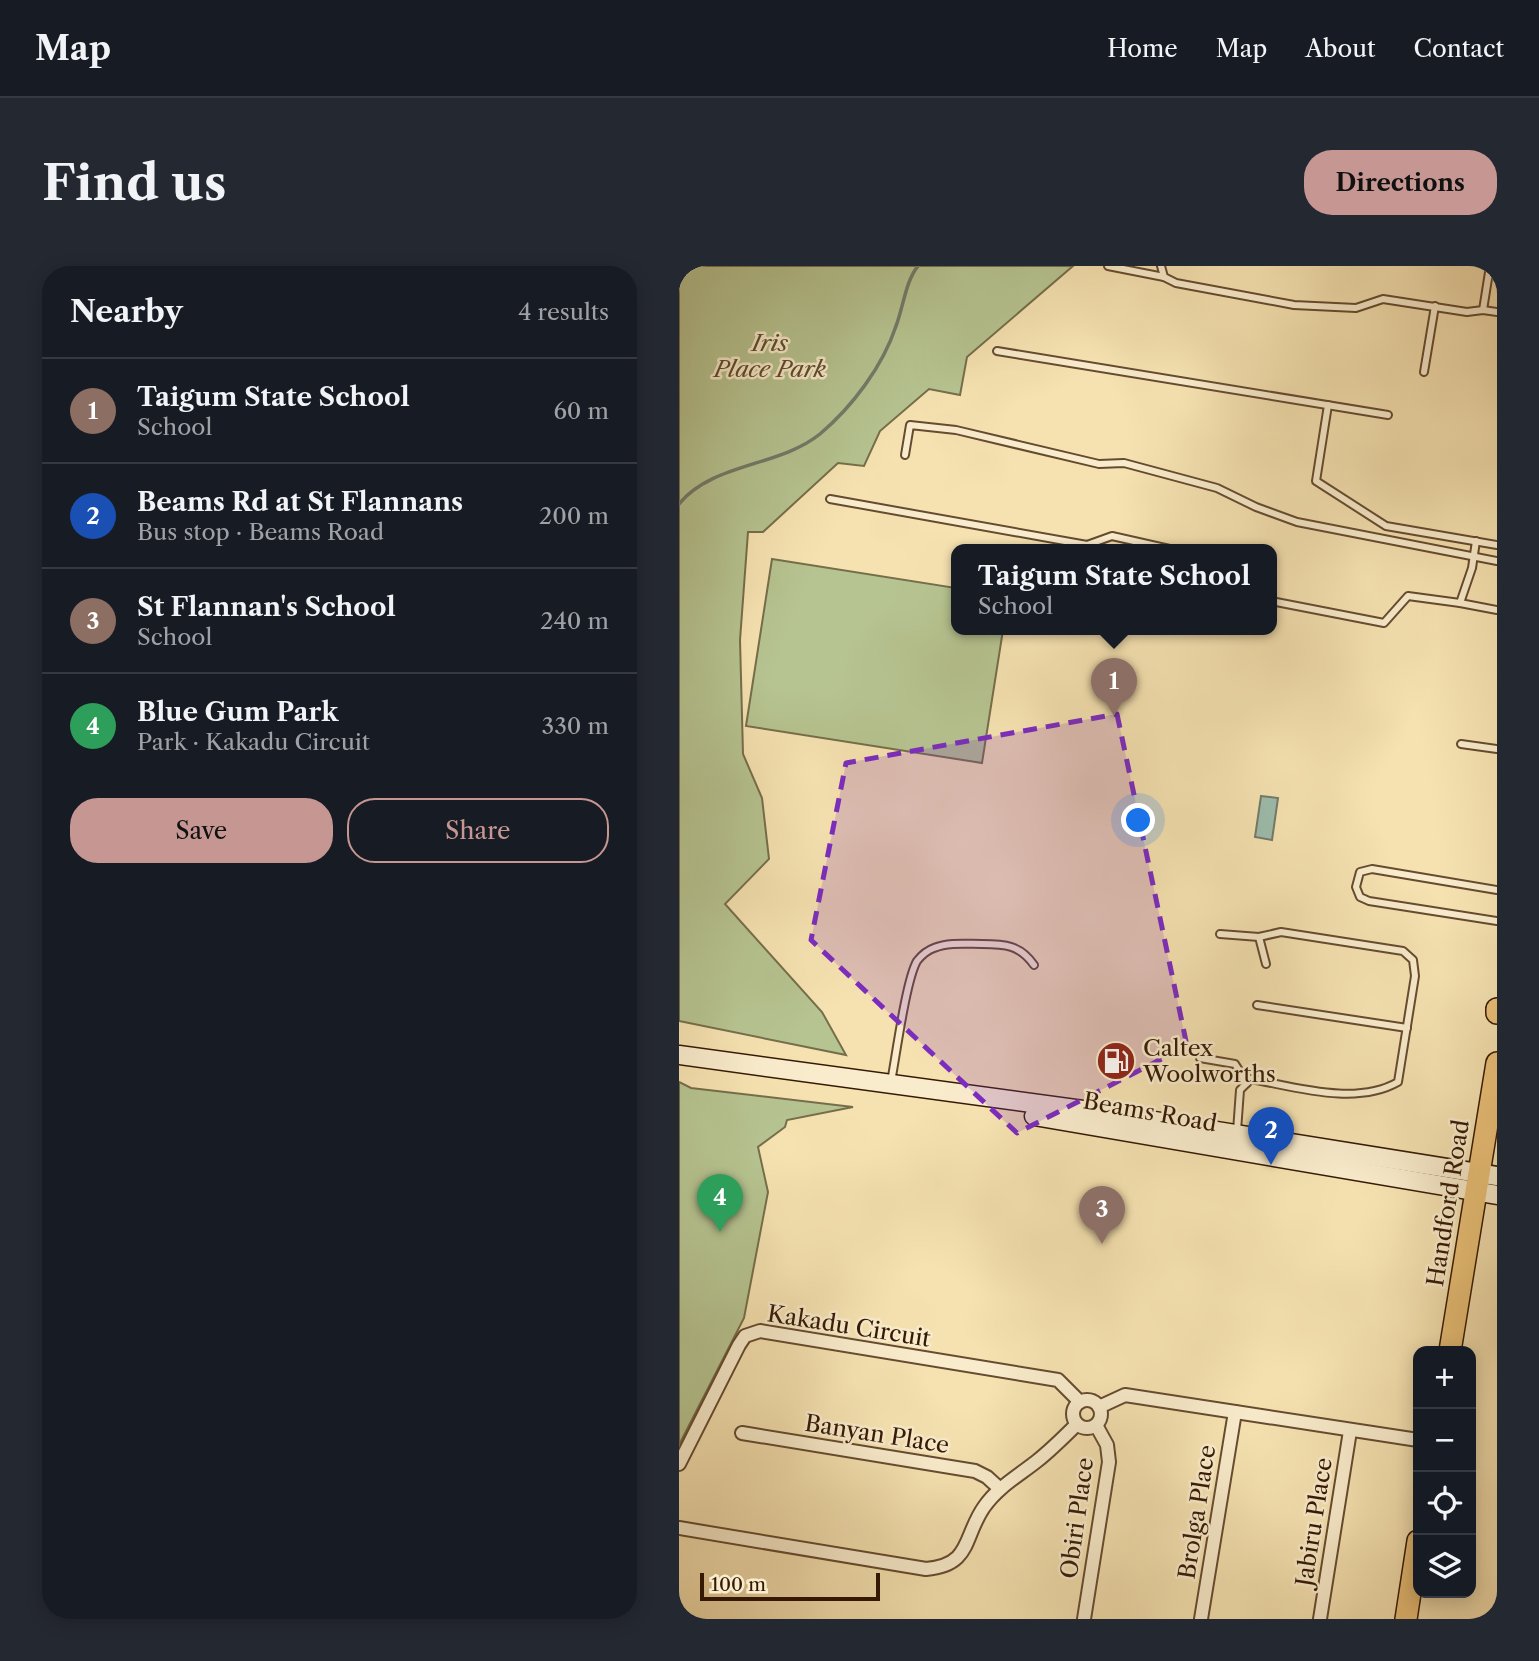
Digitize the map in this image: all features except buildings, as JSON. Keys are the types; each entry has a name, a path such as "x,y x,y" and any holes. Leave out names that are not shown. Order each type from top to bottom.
{"main road":[{"name":"Beams Road","path":"679,1055 891,1084 1487,1184"},
{"name":"Handford Road","path":"1451,1346 1487,1184 1497,1063"},
{"name":"Beams Road","path":"796,1073 831,1083 1236,1143"},
{"path":"1406,1619 1413,1574"}],"street":[{"name":"Kakadu Circuit","path":"679,1464 739,1345 745,1336 760,1331 1058,1380 1080,1402"},
{"path":"1099,1407 1125,1395 1413,1439"},
{"path":"1088,1400 1099,1407 1101,1419 1096,1425 1088,1428 1077,1424 1073,1412 1080,1402 1088,1400"},
{"name":"Brolga Place","path":"1201,1619 1235,1412"},
{"path":"679,1528 926,1569 940,1568 953,1562 962,1553 983,1507 999,1488 1038,1460 1077,1424"},
{"name":"Obiri Place","path":"1084,1619 1109,1462 1107,1445 1096,1425"},
{"name":"Jabiru Place","path":"1320,1619 1350,1431"},
{"name":"Banyan Place","path":"742,1433 975,1471 999,1488"}],"lane":[{"path":"1108,266 1164,277 1189,286 1294,305 1356,308 1383,299 1468,312 1497,312"},
{"path":"1161,266 1164,277"},
{"path":"1483,310 1490,266"},
{"path":"1424,372 1436,306"},
{"path":"997,351 1388,415"},
{"path":"1328,405 1316,481 1386,526 1497,545"},
{"path":"905,454 910,425 956,430 1099,464 1124,463 1153,470 1217,488 1255,507 1297,522 1497,561"},
{"path":"830,499 1081,544"},
{"path":"1090,544 1112,536 1147,544"},
{"path":"1460,603 1476,541"},
{"path":"1277,602 1384,623 1408,596 1497,610"},
{"path":"1461,744 1497,749"},
{"path":"1497,890 1372,869 1360,872 1356,887 1360,897 1369,901 1497,920"},
{"path":"1220,934 1259,937 1281,932 1403,951 1413,960 1415,975 1398,1082 1384,1090 1332,1093 1251,1079 1240,1090 1236,1143"},
{"path":"1259,937 1266,964"},
{"path":"891,1084 911,976 918,959 932,949 951,944 986,944 1024,951 1034,965"},
{"path":"1257,1005 1407,1028"},
{"path":"1201,1058 1235,1064 1247,1083"}],"highlighted area":[{"path":"1117,714 1187,1046 1017,1133 811,940 846,763"}],"green space":[{"name":"Iris Place Park","path":"679,266 1073,266 967,357 960,395 929,389 880,431 864,466 838,463 763,532 748,532 740,640 743,754 762,798 769,859 725,904 822,1012 846,1055 679,1021"},
{"path":"772,559 951,587 951,635 1002,635 982,763 746,726"},
{"path":"679,1082 691,1088 853,1107 787,1120 785,1127 758,1147 768,1192 744,1318 679,1445"}],"shaded area":[{"path":"1261,796 1278,798 1272,840 1255,837"}],"waterway":[{"path":"679,504 709,480 804,445 832,423 855,399 875,371 890,341 910,279 918,266"}],"place":[{"name":"Taigum State School","path":"1114,716"},
{"name":"Caltex Woolworths","path":"1116,1061"},
{"name":"Beams Rd at St Flannans","path":"1271,1165"},
{"name":"Blue Gum Park","path":"720,1232"},
{"name":"St Flannan's School","path":"1102,1244"}]}
